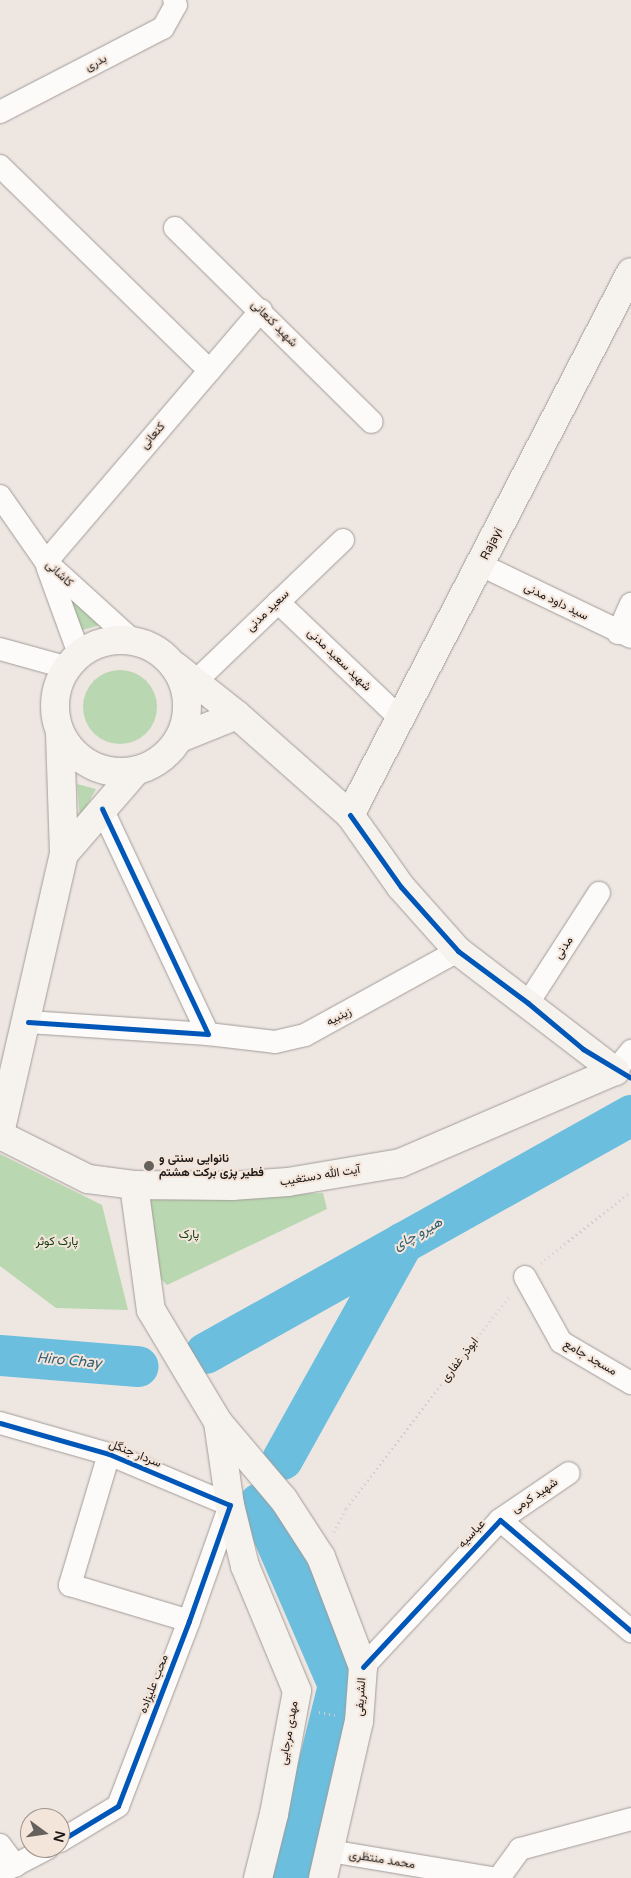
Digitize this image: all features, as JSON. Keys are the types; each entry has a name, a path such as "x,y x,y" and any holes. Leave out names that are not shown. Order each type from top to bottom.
{"main road":[{"name":"Rajayi","path":"350,815 631,272"},
{"path":"0,1134 28,1022 64,854 60,734 54,713 56,690 72,660 104,642 132,640 163,654 237,715 350,815 401,887 458,951 528,1003 582,1049 627,1067"},
{"path":"60,734 73,753 91,766 113,773 136,772 153,765 168,754 180,738 186,720 188,702 184,683 185,674"},
{"path":"180,738 237,715"},
{"path":"64,854 136,772"},
{"name":"آیت الله دستغیب","path":"0,1134 88,1179 134,1185 232,1186 288,1182 400,1163 627,1067"},
{"path":"134,1185 151,1310 218,1422"},
{"name":"الشریفی","path":"218,1422 284,1500 321,1557 363,1667 359,1720 323,1878"},
{"name":"مهدی مرجایی","path":"218,1422 230,1505 245,1566 297,1691 274,1814 258,1878"}],"street":[{"name":"بدری","path":"0,112 163,28 176,5 174,0"},
{"path":"0,166 210,371"},
{"name":"شهید کنعانی","path":"175,228 261,310 372,422"},
{"name":"کنعانی","path":"46,562 261,310"},
{"name":"کاشانی","path":"0,496 46,562 132,640"},
{"name":"سعید مدنی","path":"185,674 278,602 343,540"},
{"path":"8,650 72,660 46,562"},
{"name":"سید داود مدنی","path":"481,565 625,635"},
{"name":"شهید سعید مدنی","path":"278,602 401,719"},
{"path":"625,635 631,604"},
{"path":"102,809 208,1034"},
{"name":"مدنی","path":"528,1003 599,893"},
{"name":"زینبیه","path":"28,1022 208,1034 275,1042 305,1035 458,951"},
{"name":"مسجد جامع","path":"525,1277 560,1342 631,1383"},
{"name":"سردار جنگل","path":"0,1423 109,1454 230,1505"},
{"path":"109,1454 70,1585 189,1621"},
{"name":"شهید کرمی","path":"500,1520 569,1473"},
{"name":"محب علیزاده","path":"70,1835 118,1806 189,1621 230,1505"},
{"name":"عباسیه","path":"363,1667 500,1520 629,1625"},
{"path":"499,1878 520,1849 631,1819"},
{"path":"0,1845 8,1870 30,1858"},
{"name":"محمد منتظری","path":"330,1851 492,1878"}],"path":[{"path":"294,1707 359,1720"}],"green space":[{"path":"63,584 100,625 79,631"},
{"path":"120,670 134,673 146,681 154,693 157,707 154,721 146,733 134,741 120,744 106,741 94,733 86,721 83,707 86,693 94,681 106,673"},
{"path":"77,784 96,789 80,818"},
{"name":"پارک کوثر","path":"0,1154 102,1205 128,1310 56,1308 0,1266"},
{"name":"پارک","path":"323,1193 327,1209 167,1285 157,1275 148,1200"}],"waterway":[{"name":"هیرو چای","path":"205,1353 631,1115"},
{"path":"282,1459 403,1242"},
{"name":"Hiro Chay","path":"0,1355 138,1366"},
{"path":"259,1503 338,1685 290,1878"}],"cycle path":[{"path":"28,1022 208,1034 102,809"},
{"path":"350,815 401,887 458,951 528,1003 583,1049 631,1078"},
{"path":"0,1423 109,1454 230,1505 189,1621 118,1806 70,1835"},
{"path":"363,1667 500,1520 631,1631"}],"place":[{"name":"نانوایی سنتی و فطیر پزی برکت هشتم","path":"149,1166"}]}
